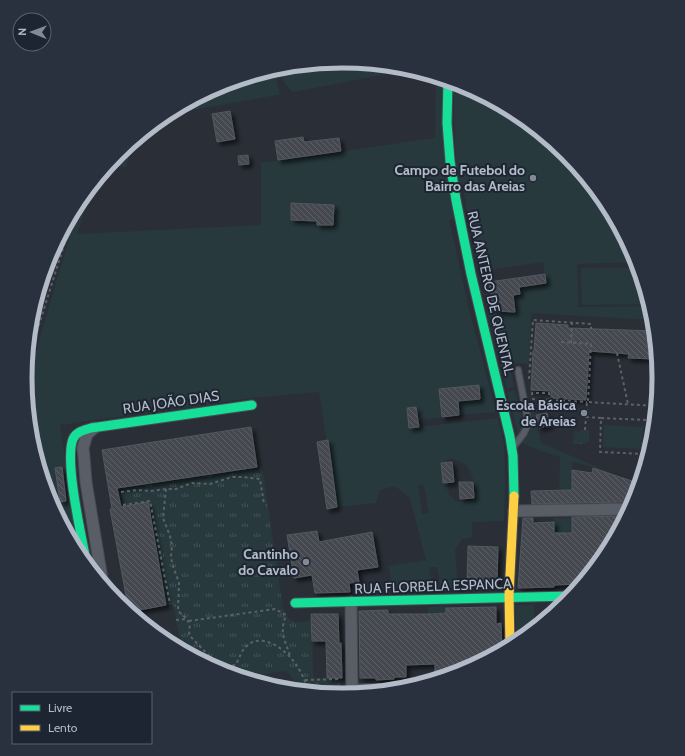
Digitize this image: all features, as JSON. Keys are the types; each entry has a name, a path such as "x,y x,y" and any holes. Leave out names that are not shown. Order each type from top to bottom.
{"street":[{"name":"RUA ANTERO DE QUENTAL","path":"448,86 447,123 450,161 456,200 471,274 514,462 514,511 509,597 510,639"},
{"name":"RUA JOÃO DIAS","path":"85,552 70,449 73,438 79,432 94,428 252,405"},
{"path":"94,428 87,434 84,457 86,482 101,573"},
{"path":"514,511 624,509"},
{"name":"RUA FLORBELA ESPANCA","path":"295,603 564,596"},
{"path":"351,602 352,688"}],"lane":[{"path":"512,448 525,432 528,421 518,370"}],"path":[{"path":"35,338 67,236"},
{"path":"529,381 533,320 591,324 591,329"},
{"path":"571,343 572,323"},
{"path":"561,342 591,344 585,430"},
{"path":"617,353 628,404"},
{"path":"528,396 532,396 532,393 549,393 549,400"},
{"path":"532,396 532,399 651,406"},
{"path":"586,417 648,420 648,432"},
{"path":"601,418 600,452 643,455"},
{"path":"121,492 137,490 151,492 176,489 192,483 210,484 232,477 242,477 260,479 264,504"},
{"path":"166,489 163,518 170,536 172,546 172,563 179,583 178,611 189,621 275,609 286,616 282,631 290,656"},
{"path":"123,506 150,501 170,604"},
{"path":"176,620 186,619"},
{"path":"189,621 189,635 213,660"},
{"path":"229,667 235,665 245,647 253,641 259,640 268,642 281,648 298,665 307,687"},
{"path":"305,680 340,679"}],"green space":[{"path":"322,68 363,68 397,72 293,92 284,83 282,73"},
{"path":"276,75 279,92 282,94 183,112 224,91"},
{"path":"436,82 443,84 454,219 449,219 469,309 496,412 459,415 458,401 480,399 479,385 439,389 442,417 418,420 416,407 407,408 409,428 498,418 504,444 504,521 472,522 472,537 462,539 455,549 458,589 441,589 437,567 429,567 432,585 392,590 389,566 426,560 410,498 396,487 390,487 380,490 376,503 337,507 319,392 252,398 60,425 77,539 64,515 48,478 38,439 33,398 33,362 73,224 84,205 88,199 77,234 261,225 261,163 435,138","holes":["451,458 463,463 468,468 474,482 475,500 456,502 449,494 448,483 443,483 441,464","424,485 429,513 422,514 418,486"]},
{"name":"Campo de Futebol do Bairro das Areias","path":"453,88 498,109 532,132 562,158 601,205 621,241 630,262 577,264 578,307 644,306 647,320 531,313 529,364 509,363 514,387 507,389 487,311 515,312 513,295 520,293 519,287 546,283 543,262 479,271 463,186 459,181 456,166"},
{"path":"130,152 126,167 115,166"},
{"path":"59,252 38,320 48,278"},
{"path":"581,268 633,268 644,304 582,305"},
{"path":"515,390 524,425 523,429 518,434 507,392"},
{"path":"532,401 541,443 618,476 572,461 572,490 559,491 560,457 520,442 528,435 530,430"},
{"path":"604,425 643,427 642,449 603,447"},
{"path":"581,430 589,430 589,442 585,442 585,444 573,444 574,431 580,432"},
{"path":"262,467 283,608 288,617 294,622 298,623 312,619 313,678 340,678 341,688 322,688 295,685 291,676 283,671 255,676 224,665 181,643 173,604 166,605 148,503 123,507 120,488"},
{"path":"554,518 572,518 572,533 554,543"},
{"path":"516,605 534,605 534,622 521,632 516,632"},
{"path":"446,606 446,613 433,613 433,634 428,643 428,607"}],"building":[{"path":"230,111 235,139 217,142 212,114"},
{"path":"303,137 304,142 339,138 341,151 278,160 275,141"},
{"path":"248,155 249,164 239,165 238,156"},
{"path":"291,203 334,205 333,225 317,225 317,221 291,220"},
{"path":"545,274 546,283 519,287 520,294 513,295 515,312 494,311 489,282"},
{"path":"536,323 568,325 568,328 649,331 652,359 628,358 629,354 589,351 586,400 551,398 551,391 531,390"},
{"path":"479,385 480,399 458,401 459,415 442,417 439,389"},
{"path":"416,407 419,427 409,428 407,408"},
{"path":"547,413 550,425 539,428 536,415"},
{"path":"251,427 257,467 117,488 121,507 148,502 166,605 137,610 127,602 110,509 112,509 102,450"},
{"path":"328,440 337,507 327,509 317,442"},
{"path":"452,462 454,482 443,483 441,463"},
{"path":"62,467 66,501 60,502 55,468"},
{"path":"593,468 635,482 627,501 623,502 532,504 531,491 572,490 572,470 592,473"},
{"path":"459,482 473,482 474,498 460,499"},
{"path":"620,516 601,551 575,584 554,585 554,587 518,588 523,518 533,518 533,523 554,522 554,533 572,533 572,517"},
{"path":"317,531 319,542 372,532 378,567 357,570 359,582 349,583 350,592 315,593 312,575 294,578 287,535"},
{"path":"468,546 498,547 497,583 467,582"},
{"path":"496,607 496,624 501,623 502,645 461,665 435,674 435,664 406,665 406,677 376,680 376,678 360,678 359,611 388,610 388,614 433,614 446,613 446,608"},
{"path":"311,614 338,614 342,678 327,678 326,641 312,641"}],"traffic: fast":[{"path":"448,86 447,123 450,161 456,200 471,274 510,437 513,456 514,496"},
{"path":"84,551 72,482 71,450 73,439 76,435 91,428 252,405"},
{"path":"295,603 564,596"}],"traffic: slow":[{"path":"510,639 509,595 514,496"}],"place":[{"name":"Campo de Futebol do Bairro das Areias","path":"533,178"},
{"name":"Escola Básica de Areias","path":"584,413"},
{"name":"Cantinho do Cavalo","path":"306,562"}]}
